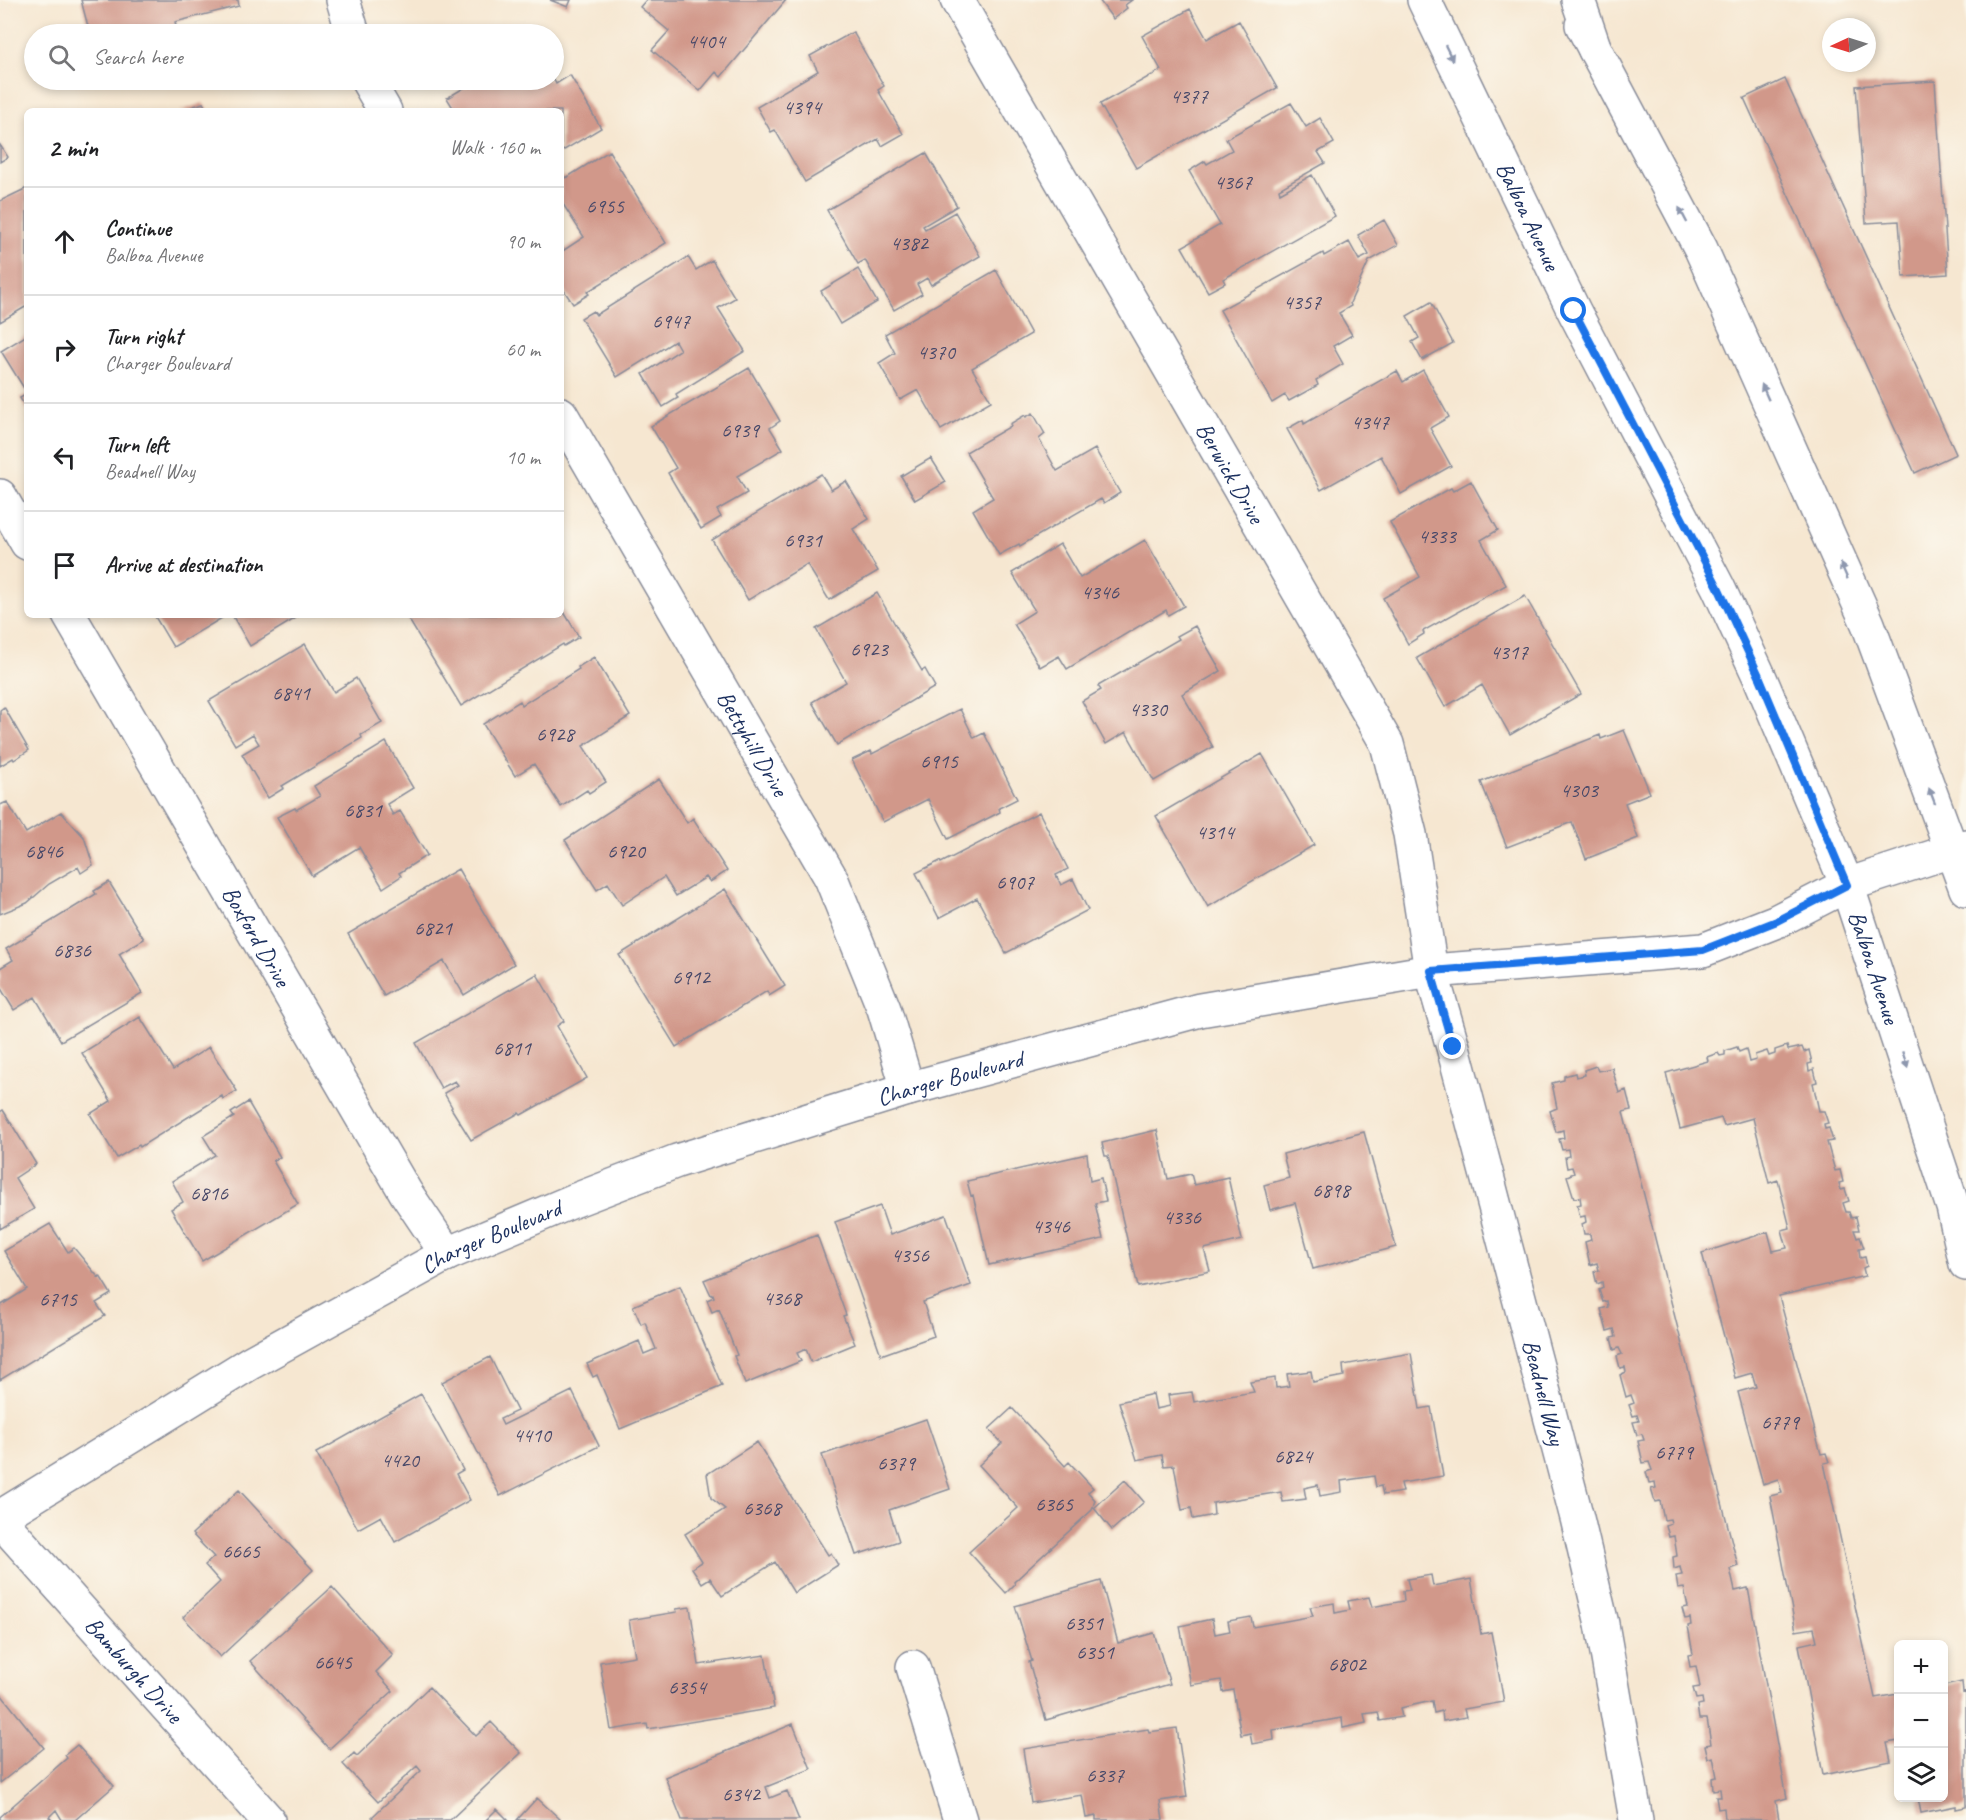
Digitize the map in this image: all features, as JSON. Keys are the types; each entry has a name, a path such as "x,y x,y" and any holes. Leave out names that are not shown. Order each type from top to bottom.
{"main road":[{"path":"343,0 350,24"},
{"name":"Berwick Drive","path":"957,0 1387,744 1410,834 1431,971"},
{"name":"Balboa Avenue","path":"1424,0 1574,311 1718,587 1764,688 1847,885 1953,1207 1966,1264"},
{"path":"1569,0 1711,271 1868,624 1959,848 1966,889"},
{"path":"1578,0 1595,50"},
{"path":"373,90 383,108"},
{"name":"Bettyhill Drive","path":"564,419 831,878 884,1009 908,1089"},
{"path":"0,496 24,538"},
{"name":"Boxford Drive","path":"71,618 406,1193 447,1254"},
{"name":"Charger Boulevard","path":"0,1518 250,1363 447,1254 573,1201 677,1161 908,1089 1200,1010 1431,971 1703,950 1777,921 1847,885 1959,848"},
{"name":"Beadnell Way","path":"1431,971 1577,1518 1602,1624 1635,1820"},
{"name":"Bamburgh Drive","path":"0,1518 268,1820"},
{"path":"913,1667 960,1820"}],"building":[{"path":"81,0 238,0 239,6 175,22 176,24 87,24"},
{"path":"550,0 571,0 568,7"},
{"path":"646,0 786,0 721,77 716,72 700,91 652,50 669,31 640,7"},
{"path":"1099,0 1132,0 1125,5 1127,8 1113,19"},
{"path":"1190,9 1207,39 1239,21 1277,88 1136,168 1100,104 1161,70 1142,36"},
{"path":"853,32 884,86 878,90 903,134 882,146 878,139 805,182 775,130 771,132 757,107 818,71 810,56"},
{"path":"570,75 601,128 564,150 564,108 453,108 447,98 460,90 564,90 564,79"},
{"path":"1785,79 1956,454 1915,473 1744,98"},
{"path":"1935,81 1948,274 1903,277 1899,221 1866,223 1856,86"},
{"path":"203,103 206,108 189,108"},
{"path":"1291,103 1306,127 1320,118 1334,143 1318,152 1325,163 1279,189 1280,193 1312,175 1335,216 1223,279 1225,283 1208,292 1182,247 1220,225 1189,171 1205,161 1207,164 1232,150 1226,139"},
{"path":"0,145 8,157 0,162"},
{"path":"609,151 666,243 587,292 589,294 573,304 564,290 564,250 584,237 564,206 564,176 566,178"},
{"path":"926,153 957,206 923,226 925,229 955,212 980,256 931,285 927,278 917,284 922,294 894,310 865,260 858,264 827,210"},
{"path":"24,189 24,308 0,322 0,201"},
{"path":"1384,220 1398,245 1369,261 1350,303 1351,306 1339,313 1352,335 1333,346 1343,364 1316,380 1318,385 1289,401 1285,395 1272,403 1220,310 1323,253 1324,256 1349,242 1359,260 1369,255 1358,235"},
{"path":"688,257 696,270 712,260 735,298 718,308 745,351 676,394 678,398 663,407 643,374 680,350 675,341 617,377 581,318 593,311 596,315"},
{"path":"858,269 877,302 840,324 821,291"},
{"path":"996,270 1031,334 972,368 991,401 941,430 918,390 900,400 879,363 895,353 885,334"},
{"path":"1431,302 1453,343 1422,360 1412,342 1419,338 1407,316"},
{"path":"24,337 24,388 1,351"},
{"path":"749,368 780,421 770,428 783,449 737,476 747,493 717,510 721,517 701,529 668,473 676,468 651,426"},
{"path":"1423,370 1449,417 1430,428 1451,466 1401,494 1381,456 1321,490 1287,429 1303,420 1304,424 1397,371 1403,382"},
{"path":"1033,413 1045,434 1039,439 1057,471 1095,449 1120,493 1104,503 1101,499 1020,546 1019,544 999,555 973,510 993,498 966,452 1011,426 1010,424 1025,415 1026,417"},
{"path":"931,458 946,482 915,500 901,476"},
{"path":"821,474 831,490 846,481 869,519 853,529 878,571 829,600 807,564 748,600 712,540"},
{"path":"1471,481 1498,530 1481,540 1506,585 1423,631 1424,634 1408,644 1383,598 1420,577 1390,522 1451,488 1453,491"},
{"path":"1145,540 1184,606 1168,615 1166,610 1067,669 1059,656 1040,667 1014,624 1035,611 1012,573 1060,544 1080,578"},
{"path":"877,593 922,671 925,669 935,687 837,745 812,702 846,682 816,629"},
{"path":"1525,596 1581,694 1510,735 1482,685 1445,707 1417,658"},
{"path":"564,612 579,637 564,646 563,644 461,706 408,618 564,618"},
{"path":"156,618 222,618 173,647"},
{"path":"234,618 296,618 250,646"},
{"path":"1195,626 1221,671 1182,694 1213,747 1154,781 1126,732 1106,744 1082,701 1101,690 1098,686 1179,639 1177,636"},
{"path":"305,644 334,692 356,678 382,723 361,735 362,738 282,786 284,788 268,798 242,754 259,744 253,734 235,745 209,701"},
{"path":"594,657 630,716 583,746 606,782 589,793 587,790 561,807 534,764 515,776 483,724 520,701 522,705"},
{"path":"4,707 29,750 0,766 0,710"},
{"path":"960,709 974,738 984,733 1017,799 999,808 1000,812 948,839 928,799 883,822 852,760 871,751 872,754"},
{"path":"1624,730 1650,793 1625,803 1638,838 1586,859 1572,822 1507,847 1481,782 1600,735 1601,739"},
{"path":"386,742 413,788 387,804 393,815 400,811 427,855 399,873 401,876 383,888 359,847 312,876 277,817 295,808 296,810 320,796 314,786"},
{"path":"1262,754 1314,845 1208,907 1156,816"},
{"path":"659,779 687,823 693,818 727,871 710,882 706,877 676,896 664,877 622,905 608,883 597,890 565,840"},
{"path":"7,802 26,833 61,812 84,837 93,865 81,873 78,867 49,884 27,903 0,914 0,805"},
{"path":"1039,812 1068,869 1056,875 1061,885 1073,879 1088,910 1006,953 977,898 939,918 916,873 940,861 941,863"},
{"path":"458,869 514,964 464,995 444,961 384,996 348,934"},
{"path":"109,882 144,939 119,954 142,993 61,1041 35,997 14,1010 0,987 0,968 13,960 6,949 96,894 94,891"},
{"path":"725,889 785,986 769,996 767,991 676,1047 619,955"},
{"path":"537,974 564,1021 557,1026 587,1078 471,1140 444,1093 458,1085 455,1081 441,1088 416,1043"},
{"path":"140,1017 173,1070 209,1047 237,1091 223,1099 222,1096 140,1147 139,1145 117,1158 90,1114 111,1101 82,1053"},
{"path":"1787,1046 1788,1050 1802,1047 1804,1052 1809,1050 1812,1063 1808,1064 1809,1071 1814,1069 1817,1082 1813,1083 1819,1111 1824,1111 1828,1123 1824,1124 1825,1129 1829,1128 1833,1141 1827,1142 1835,1171 1840,1170 1843,1182 1839,1183 1841,1190 1845,1189 1849,1201 1843,1203 1851,1218 1856,1217 1859,1230 1854,1230 1857,1238 1860,1237 1864,1248 1859,1249 1860,1258 1865,1257 1867,1266 1863,1268 1865,1276 1779,1296 1821,1454 1826,1453 1829,1462 1824,1463 1875,1698 1894,1695 1894,1742 1887,1743 1891,1761 1823,1775 1799,1645 1817,1641 1814,1628 1796,1631 1770,1496 1782,1493 1778,1479 1763,1484 1738,1392 1756,1387 1752,1373 1735,1378 1702,1253 1768,1232 1773,1251 1787,1248 1782,1230 1790,1228 1778,1180 1769,1183 1753,1118 1724,1126 1721,1118 1680,1129 1666,1073 1708,1061 1707,1057 1718,1053 1720,1056 1725,1055 1725,1051 1737,1047 1739,1052 1746,1049 1749,1062 1756,1060 1755,1055 1767,1051 1769,1056 1775,1054 1775,1050"},
{"path":"1596,1066 1598,1071 1612,1068 1619,1093 1626,1090 1631,1110 1623,1112 1738,1566 1730,1569 1735,1591 1748,1588 1787,1798 1776,1801 1779,1820 1725,1819 1724,1808 1718,1809 1716,1797 1721,1797 1720,1789 1713,1790 1712,1778 1717,1777 1713,1757 1708,1758 1705,1745 1711,1744 1707,1719 1699,1719 1697,1705 1703,1704 1702,1698 1696,1699 1693,1688 1700,1687 1696,1666 1690,1667 1688,1655 1693,1654 1688,1626 1691,1625 1690,1618 1685,1619 1682,1608 1688,1607 1684,1588 1678,1589 1676,1576 1682,1575 1680,1567 1674,1569 1673,1557 1677,1556 1674,1536 1669,1537 1666,1525 1671,1523 1670,1519 1664,1520 1660,1501 1655,1502 1651,1489 1656,1488 1655,1482 1649,1483 1646,1472 1652,1470 1649,1462 1643,1463 1638,1441 1644,1440 1642,1434 1637,1435 1633,1422 1639,1421 1637,1415 1633,1416 1629,1405 1634,1403 1631,1395 1626,1397 1620,1375 1626,1372 1625,1367 1620,1368 1617,1356 1622,1354 1619,1348 1614,1350 1611,1338 1616,1337 1614,1329 1607,1331 1601,1309 1608,1307 1607,1301 1603,1302 1599,1290 1603,1288 1602,1282 1597,1284 1594,1272 1599,1270 1597,1263 1590,1265 1585,1242 1591,1240 1590,1234 1584,1234 1582,1224 1586,1222 1585,1216 1580,1217 1577,1205 1581,1204 1580,1197 1574,1198 1567,1176 1574,1173 1572,1167 1567,1168 1565,1157 1569,1156 1568,1149 1562,1150 1559,1139 1564,1138 1563,1130 1556,1132 1550,1111 1557,1108 1552,1083 1564,1080 1564,1076 1575,1073 1576,1077 1585,1075 1584,1070"},
{"path":"248,1102 280,1157 273,1161 298,1204 202,1261 171,1209 183,1202 172,1181 215,1155 203,1136 234,1117 231,1113"},
{"path":"3,1110 36,1164 15,1178 34,1209 0,1229 0,1112"},
{"path":"1157,1130 1168,1179 1191,1174 1194,1185 1228,1177 1242,1240 1204,1249 1210,1271 1138,1287 1108,1156 1105,1156 1102,1143"},
{"path":"1364,1132 1396,1247 1313,1269 1295,1203 1270,1210 1264,1185 1289,1178 1283,1154"},
{"path":"1087,1154 1090,1181 1101,1178 1106,1201 1095,1203 1103,1239 989,1265 973,1195 971,1196 967,1181"},
{"path":"880,1206 890,1235 946,1215 971,1285 923,1302 934,1336 881,1355 835,1222"},
{"path":"50,1224 68,1252 74,1248 98,1277 100,1276 111,1294 96,1303 105,1316 0,1380 0,1306 27,1289 4,1251"},
{"path":"817,1235 846,1315 843,1316 855,1344 811,1362 806,1349 797,1353 801,1361 745,1384 734,1356 737,1355 719,1309 712,1312 707,1300 714,1297 704,1280"},
{"path":"680,1286 722,1386 620,1429 597,1375 593,1377 587,1364 639,1341 644,1354 656,1349 645,1322 641,1324 633,1306"},
{"path":"1411,1353 1420,1409 1431,1407 1443,1476 1401,1483 1403,1492 1383,1495 1381,1486 1376,1487 1374,1476 1341,1481 1342,1492 1320,1496 1318,1485 1304,1488 1306,1499 1283,1502 1281,1492 1213,1503 1214,1515 1193,1519 1191,1508 1182,1510 1174,1465 1164,1466 1162,1455 1137,1460 1119,1402 1153,1394 1156,1409 1170,1406 1168,1395 1192,1392 1194,1402 1254,1392 1250,1382 1275,1378 1276,1388 1289,1386 1287,1374 1311,1371 1313,1382 1344,1376 1343,1365"},
{"path":"490,1357 517,1411 500,1419 503,1425 572,1391 599,1446 500,1496 442,1382"},
{"path":"421,1394 463,1470 456,1474 470,1500 395,1542 381,1516 358,1529 316,1453"},
{"path":"1012,1408 1065,1466 1069,1462 1093,1488 1088,1492 1095,1500 1092,1510 1014,1582 1015,1584 1006,1593 969,1552 1018,1508 979,1465 1002,1443 989,1429"},
{"path":"926,1419 950,1489 889,1510 899,1541 856,1555 822,1455"},
{"path":"757,1442 828,1555 831,1553 838,1565 794,1593 775,1562 722,1596 710,1578 702,1583 692,1568 702,1562 685,1534 725,1509 711,1498 707,1474"},
{"path":"1125,1480 1144,1502 1112,1530 1094,1508"},
{"path":"239,1490 313,1570 220,1657 183,1617 220,1582 205,1565 214,1557 192,1534"},
{"path":"1431,1575 1433,1586 1471,1579 1481,1634 1491,1632 1504,1702 1464,1709 1466,1717 1443,1721 1442,1711 1434,1713 1432,1701 1400,1708 1402,1717 1380,1721 1378,1712 1364,1714 1366,1723 1343,1728 1342,1718 1273,1730 1274,1740 1252,1744 1250,1733 1241,1735 1233,1690 1223,1692 1221,1680 1191,1685 1180,1626 1212,1619 1215,1634 1230,1631 1228,1621 1251,1617 1253,1627 1313,1616 1310,1607 1334,1603 1335,1613 1350,1610 1348,1601 1369,1597 1372,1607 1404,1601 1403,1591 1410,1590 1407,1579"},
{"path":"1101,1581 1118,1643 1154,1633 1170,1684 1046,1720 1029,1662 1032,1661 1015,1606"},
{"path":"332,1587 393,1655 376,1672 393,1691 329,1749 250,1661"},
{"path":"690,1607 699,1665 765,1655 774,1708 648,1729 647,1724 611,1730 600,1662 635,1656 629,1620 677,1612 676,1609"},
{"path":"1962,1682 1963,1693 1966,1692 1966,1807 1956,1809 1956,1806 1921,1813 1919,1802 1948,1802 1948,1685"},
{"path":"429,1687 476,1736 491,1722 521,1753 450,1820 375,1820 372,1817 421,1771 417,1766 378,1802 343,1764 354,1753 357,1756"},
{"path":"0,1693 44,1748 0,1783"},
{"path":"793,1724 811,1769 766,1787 770,1798 787,1791 799,1820 682,1820 665,1777"},
{"path":"1177,1728 1187,1797 1160,1801 1163,1820 1096,1820 1096,1816 1086,1818 1082,1795 1031,1803 1023,1749 1148,1729 1149,1732"},
{"path":"77,1745 114,1786 75,1820 62,1820 56,1810 49,1817 52,1820 0,1820 0,1817 67,1758 65,1755"},
{"path":"537,1798 561,1820 517,1820"},
{"path":"497,1809 508,1820 486,1820"}],"route":[{"path":"1453,1047 1431,971 1703,950 1777,921 1847,885 1760,678 1718,587 1574,311"}]}
